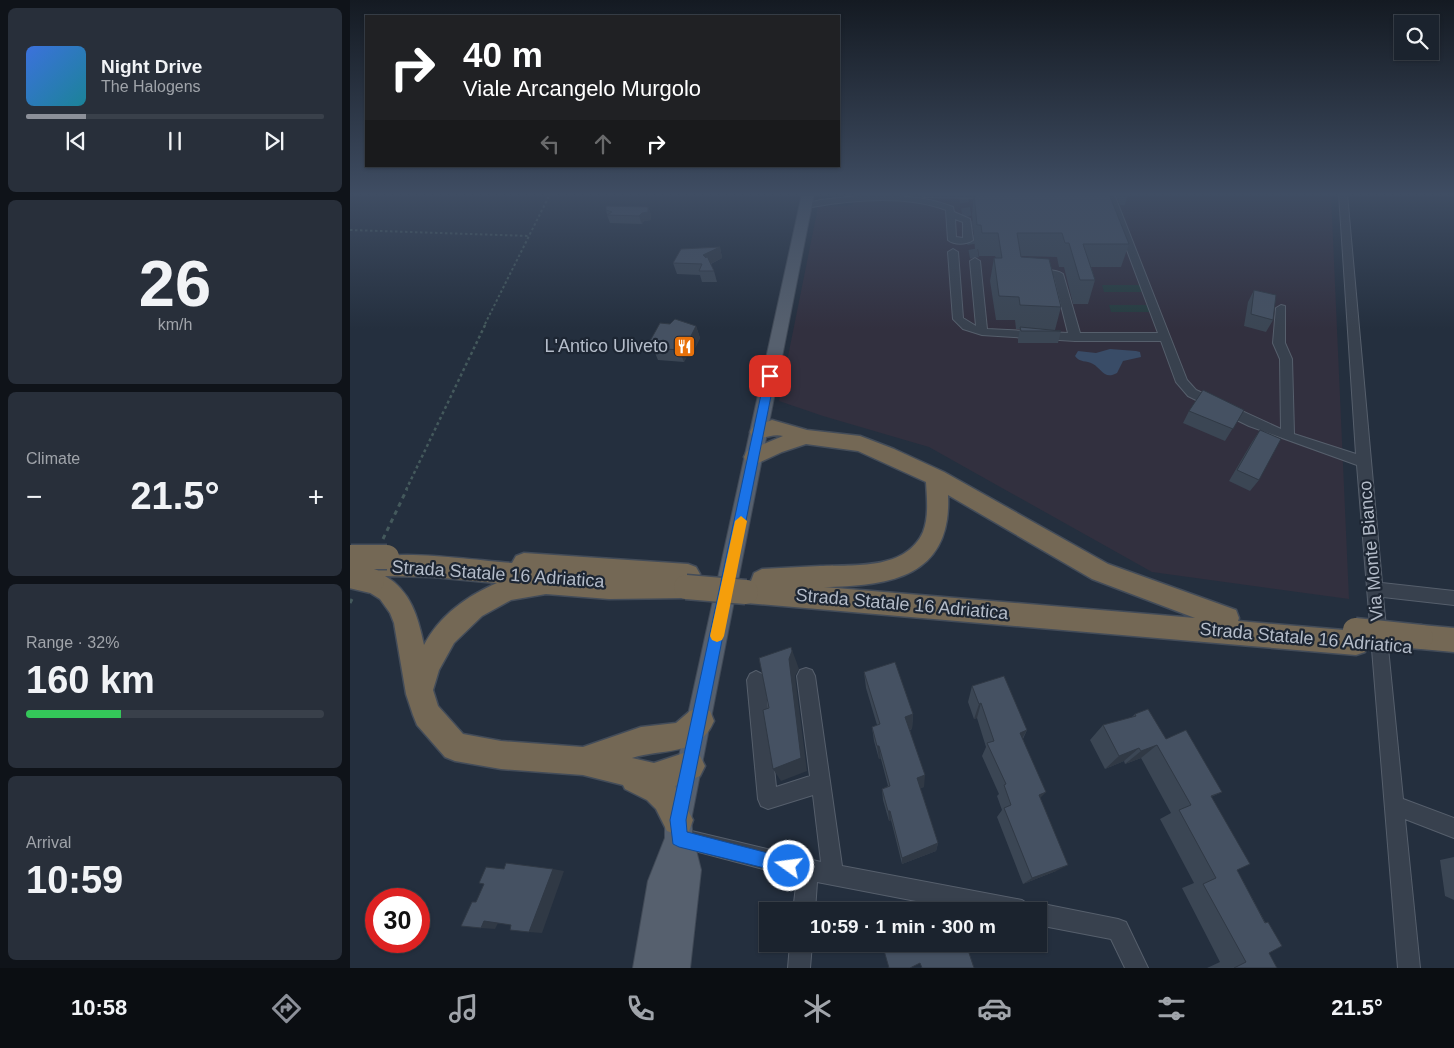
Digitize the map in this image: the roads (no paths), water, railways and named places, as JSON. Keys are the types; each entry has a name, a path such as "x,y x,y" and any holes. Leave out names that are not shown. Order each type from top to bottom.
{"highway":[{"path":"763,411 792,435"},
{"path":"760,432 860,444 887,454 937,478 1100,572 1227,618"},
{"path":"754,457 792,435"},
{"path":"751,583 871,576 891,571 909,562 932,537 937,521 937,478"},
{"path":"364,565 389,591 400,606 407,623 420,694 427,715 455,747 501,755 583,761 654,778 690,766"},
{"name":"Strada Statale 16 Adriatica","path":"364,565 751,583 1227,618 1355,637"},
{"path":"420,694 423,676 440,641 470,611 506,590 545,584 609,588 687,581"},
{"name":"Strada Statale 16 Adriatica","path":"751,583 1422,643 1454,651"},
{"name":"Strada Statale 16 Adriatica","path":"1422,643 1454,640"},
{"path":"583,761 641,741 682,736 700,721"},
{"path":"655,740 690,766"},
{"path":"583,761 654,786 667,796 679,829"}],"main road":[{"path":"648,968 662,881 679,829 690,766 798,239"},
{"path":"675,968 687,870 679,829"}],"street":[{"path":"1126,239 1182,382 1192,392 1253,423 1337,455 1363,462"},
{"name":"Via Monte Bianco","path":"1346,239 1363,462 1409,968"},
{"path":"953,252 958,319 967,327 982,332 1075,337 1165,337"},
{"path":"976,261 982,332"},
{"path":"1038,274 1058,274 1075,337"},
{"path":"1281,308 1279,343 1286,359 1288,437"},
{"path":"1375,589 1454,598"},
{"path":"806,676 833,874"},
{"path":"756,680 768,799 820,783"},
{"path":"1394,805 1454,828"},
{"path":"679,829 808,870 976,902"},
{"path":"805,902 808,870"},
{"path":"1047,916 1118,930 1137,968"},
{"path":"799,968 800,952"}],"water":[{"path":"1110,349 1140,352 1141,357 1123,361 1117,373 1106,375 1093,364 1079,360 1075,356 1078,351 1096,353"}],"tunnel":[{"path":"971,239 975,261"}],"place":[{"name":"L'Antico Uliveto","path":"684,346"}]}
